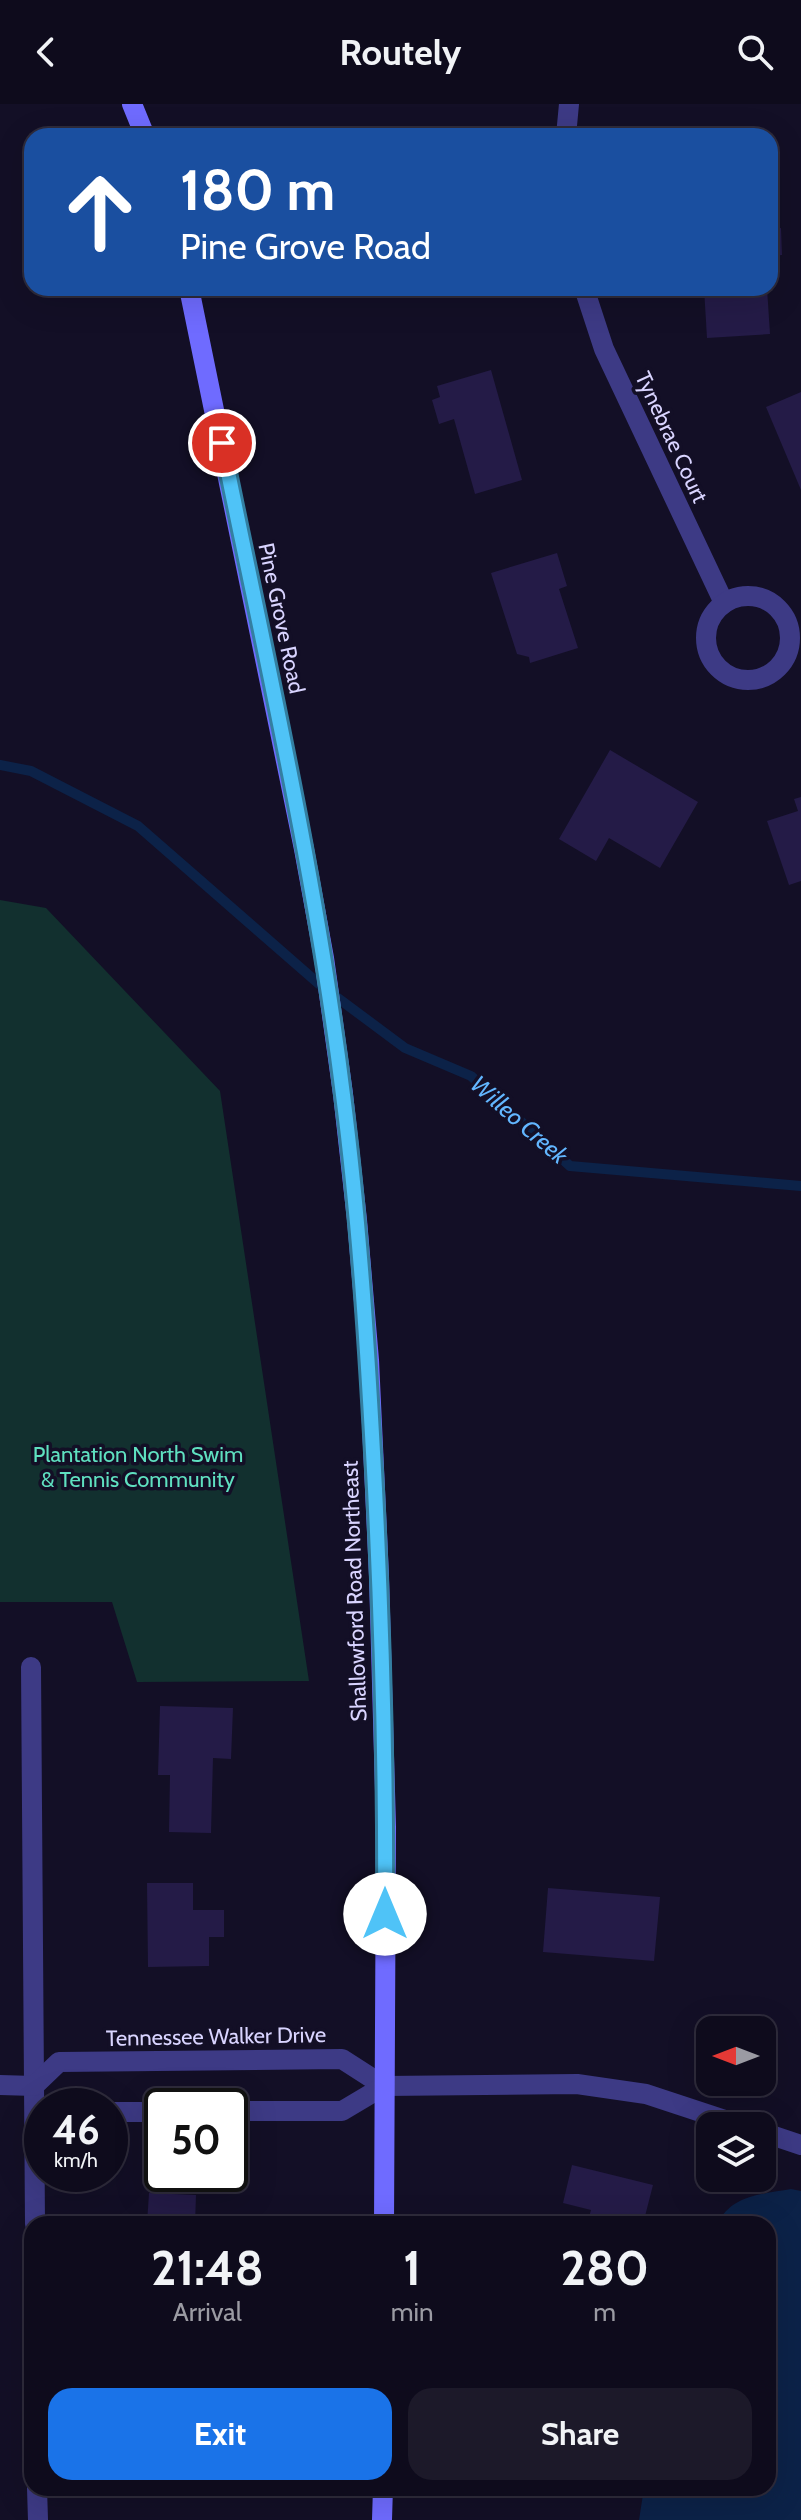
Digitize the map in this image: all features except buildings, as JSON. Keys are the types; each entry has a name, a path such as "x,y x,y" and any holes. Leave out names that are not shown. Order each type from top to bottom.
{"main road":[{"path":"132,104 142,128"},
{"name":"Pine Grove Road","path":"191,296 324,958"},
{"name":"Shallowford Road Northeast","path":"324,958 343,1094 369,1360 386,1827 384,2216"},
{"path":"382,2520 383,2496"}],"street":[{"path":"567,128 569,104"},
{"name":"Tynebrae Court","path":"587,296 604,349 724,603"},
{"path":"751,596 765,599 785,618 790,632 790,646 785,659 775,670 749,680 724,673 714,664 706,638 708,625 724,603 751,596"},
{"path":"31,1667 35,2216"},
{"name":"Tennessee Walker Drive","path":"34,2086 59,2062 342,2059 384,2086"},
{"path":"248,2111 342,2111 384,2086 577,2084 646,2094 701,2112"},
{"path":"0,2085 34,2086"},
{"path":"776,2137 801,2145"},
{"path":"37,2496 38,2520"}],"green space":[{"name":"Plantation North Swim & Tennis Community","path":"0,900 46,908 220,1091 309,1681 137,1682 112,1602 0,1602"}],"water":[{"path":"791,2189 801,2191 801,2520 639,2520 643,2496 776,2496 776,2216 722,2216 731,2207 749,2198"}],"waterway":[{"name":"Willeo Creek","path":"0,765 31,771 138,826 319,984 405,1048 471,1076 570,1166 801,1186"}],"route":[{"path":"222,443 324,958 357,1220 369,1360 379,1576 386,1827 385,1914"}]}
